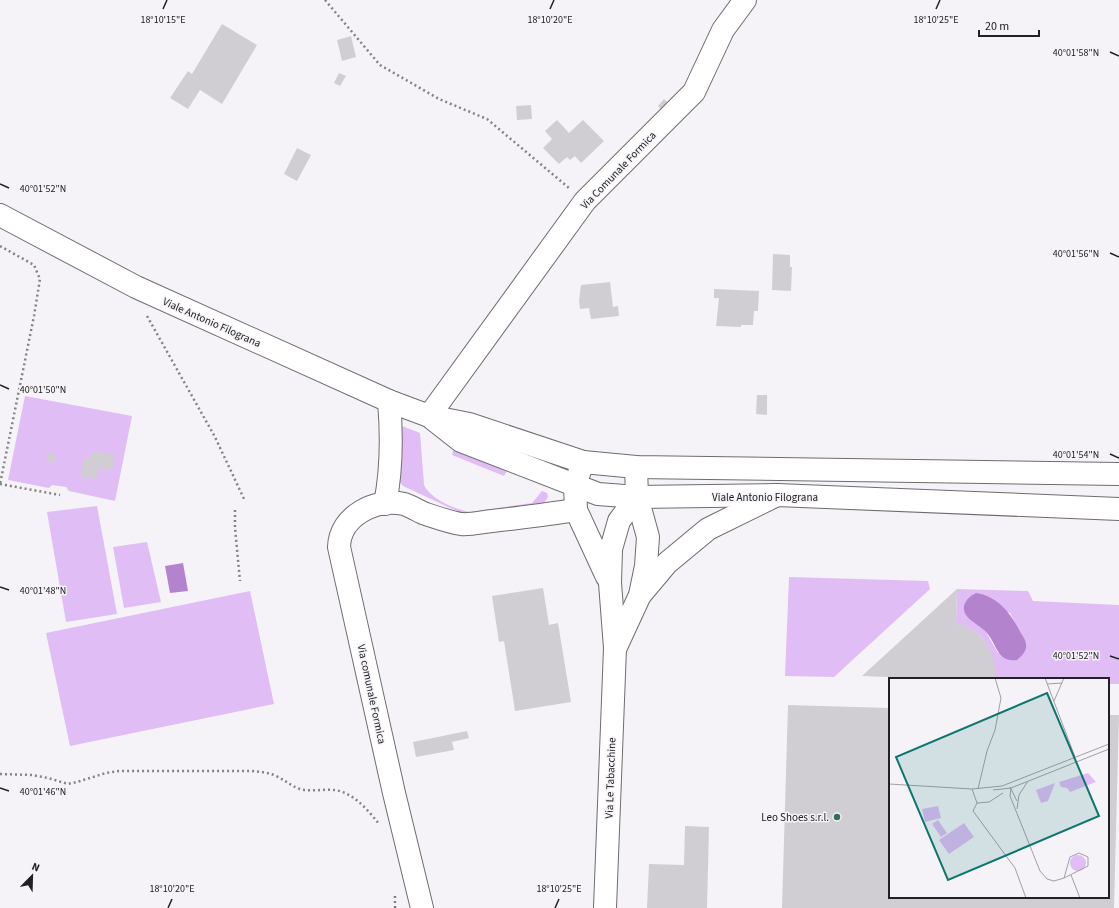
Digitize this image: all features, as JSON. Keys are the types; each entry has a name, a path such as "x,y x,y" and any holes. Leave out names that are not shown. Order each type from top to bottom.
{"street":[{"name":"Via Comunale Formica","path":"429,416 585,201 694,92 724,30 745,0"},
{"name":"Viale Antonio Filograna","path":"0,215 136,287 389,401 429,416 469,424 583,462 636,466 1119,474"},
{"path":"385,504 389,484 392,452 389,401"},
{"name":"Viale Antonio Filograna","path":"429,416 461,441 598,494 637,498 777,495 1119,509"},
{"path":"576,510 575,485 583,462"},
{"path":"636,466 637,498"},
{"name":"Via Le Tabacchine","path":"640,595 667,563 708,529 777,495"},
{"name":"Via Le Tabacchine","path":"605,908 616,648 610,584 610,549 619,521 637,498"},
{"name":"Via Le Tabacchine","path":"616,648 640,595 646,566 648,537 637,498"},
{"name":"Via comunale Formica","path":"422,908 394,793 339,548 342,531 348,521 356,514 369,507 385,504 404,504 423,512 462,524 576,510"},
{"name":"Via Le Tabacchine","path":"576,510 610,584"}],"path":[{"path":"325,0 380,65 440,99 488,118 585,201"},
{"path":"0,246 34,265 40,279 0,484 60,495"},
{"path":"136,287 150,321 215,437 245,501"},
{"path":"235,510 235,528 240,581"},
{"path":"0,774 32,775 68,784 106,773 118,772 266,772 275,775 291,786 302,789 334,790 349,795 356,799 382,829"},
{"path":"395,890 395,908"}],"shaded area":[{"path":"25,396 132,416 115,501 69,491 66,487 52,485 49,488 8,480"},
{"path":"402,426 420,433 424,485 432,495 444,503 470,512 532,503 542,491 547,493 548,497 542,506 463,514 403,486 399,481 399,434"},
{"path":"454,448 507,470 504,476 452,455"},
{"path":"97,506 117,614 66,622 47,512"},
{"path":"147,542 161,602 124,608 113,547"},
{"path":"183,563 188,591 170,593 165,566"},
{"path":"789,577 928,581 930,589 834,677 785,676"},
{"path":"957,589 1028,591 1033,601 1119,605 1119,684 1109,684 1109,678 995,678 995,666 993,666 992,658 986,644 977,633 964,626 956,624","holes":["970,596 1010,613 1024,638 998,653 986,632 979,625 973,622 964,610 966,601"]},
{"path":"250,591 274,704 70,746 46,633"},
{"path":"976,593 998,602 1009,613 1017,626 1025,640 1026,649 1017,660 1010,660 1001,655 985,631 965,614 964,606 966,601"}],"building":[{"path":"222,24 257,45 222,104 200,90 188,109 170,98 188,71 192,74"},
{"path":"351,36 356,57 342,61 337,40"},
{"path":"339,73 346,76 340,86 334,83"},
{"path":"664,99 671,105 664,113 658,106"},
{"path":"531,105 532,119 517,120 516,106"},
{"path":"557,120 569,133 583,120 604,141 581,163 575,156 570,160 567,157 559,164 543,148 552,139 545,131"},
{"path":"297,148 311,155 297,181 284,174"},
{"path":"773,254 790,255 790,267 792,267 791,291 772,290"},
{"path":"610,282 613,307 618,306 619,316 591,319 589,308 580,309 579,301 581,285"},
{"path":"714,289 759,291 758,311 754,311 753,325 741,325 741,327 716,326 719,298 714,298"},
{"path":"757,395 767,395 767,415 756,414"},
{"path":"92,451 115,455 112,470 98,468 96,479 81,476 84,457 91,459"},
{"path":"52,452 57,459 50,464 45,456"},
{"path":"543,588 549,625 558,623 571,702 515,711 504,641 499,642 492,596"},
{"path":"957,589 956,624 963,625 976,632 987,644 993,658 993,666 995,666 995,678 911,678 862,676"},
{"name":"Leo Shoes s.r.l.","path":"788,705 889,708 889,898 1109,898 1109,715 1119,715 1114,908 782,908"},
{"path":"467,731 469,738 452,742 454,750 416,757 413,742"},
{"path":"685,826 709,827 707,908 647,908 649,864 684,865"}],"place":[{"name":"Leo Shoes s.r.l.","path":"837,817"}]}
